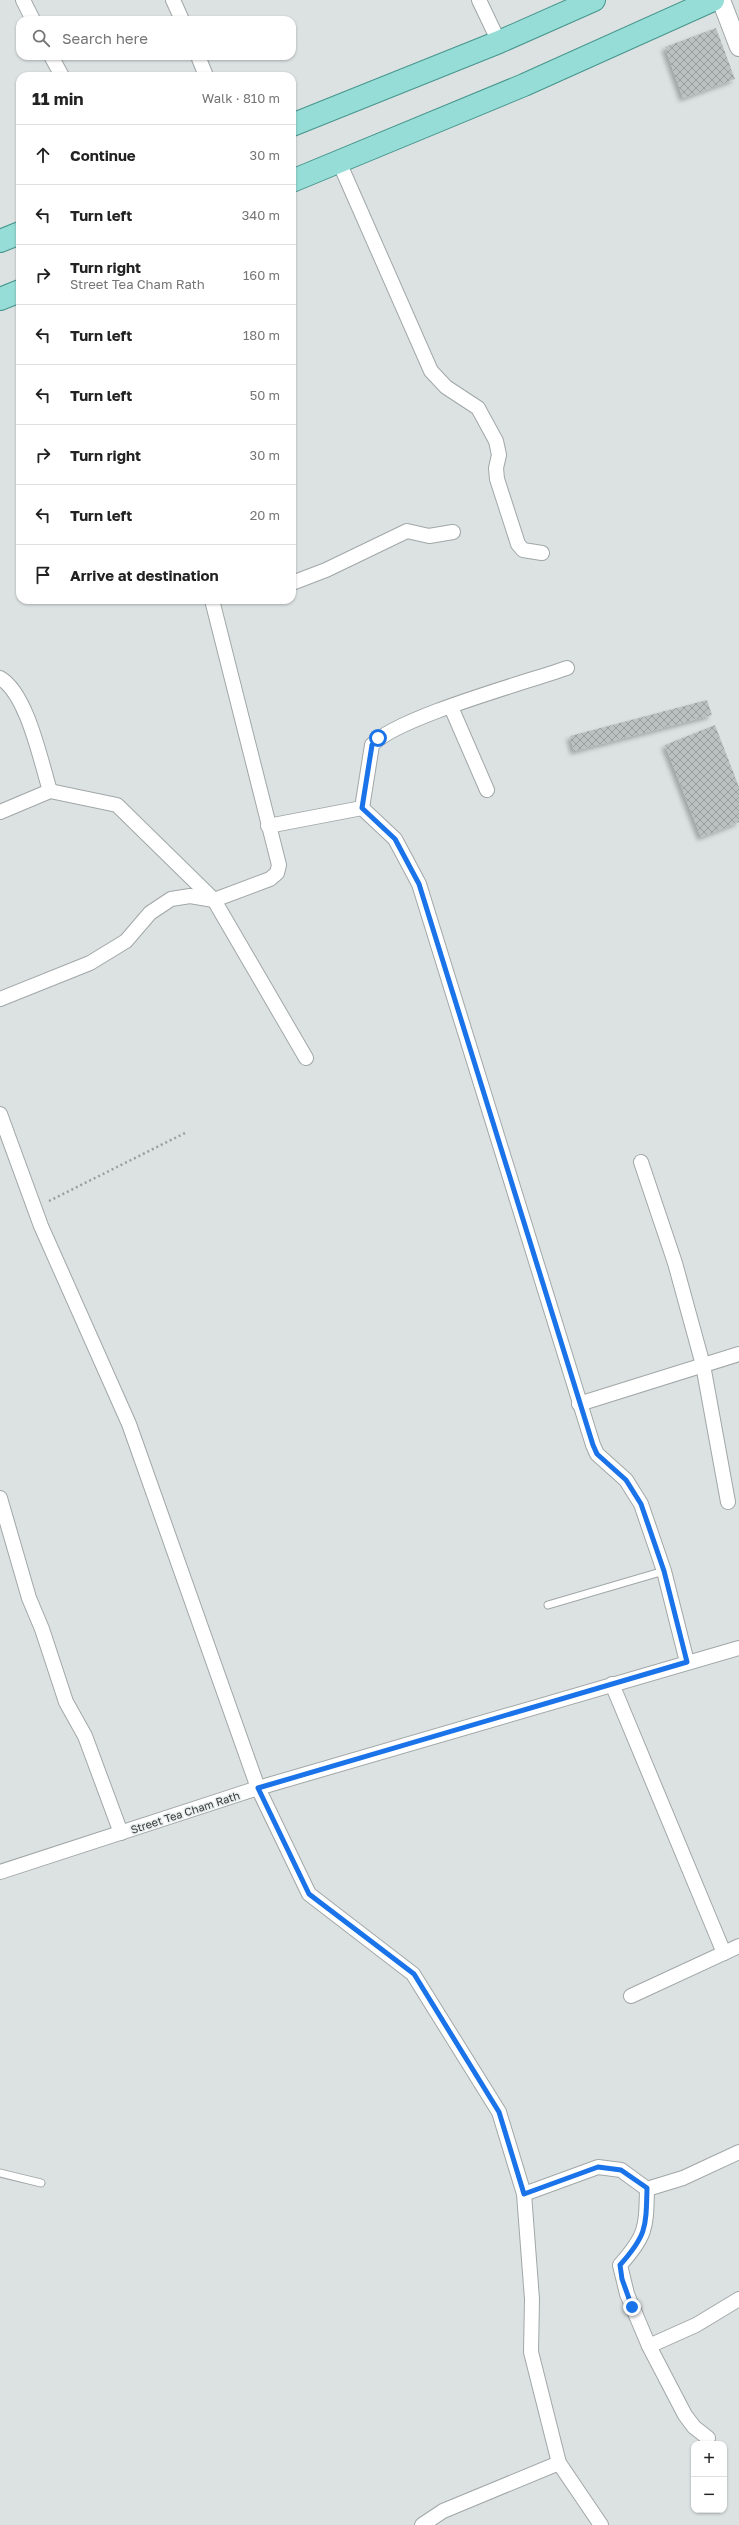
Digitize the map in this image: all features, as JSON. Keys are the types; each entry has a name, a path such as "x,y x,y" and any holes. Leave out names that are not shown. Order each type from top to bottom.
{"main road":[{"path":"296,123 499,42 594,0"},
{"path":"296,178 524,85 713,0"},
{"path":"0,242 16,236"},
{"path":"0,299 16,292"}],"street":[{"path":"24,0 31,16"},
{"path":"173,0 180,16"},
{"path":"479,0 499,42"},
{"path":"721,0 739,47"},
{"path":"53,60 60,72"},
{"path":"200,60 204,72"},
{"path":"339,162 431,371 446,387 478,408 496,441 499,455 496,468 497,479 518,544 523,550 542,553"},
{"path":"296,581 326,570 398,534 406,532 429,536 453,532"},
{"path":"0,999 90,963 126,941 150,913 171,899 190,896 214,900 270,879 277,873 279,865 213,604"},
{"path":"362,808 372,745 378,738 390,731 451,707 567,668"},
{"path":"0,678 10,684 22,702 50,791"},
{"path":"451,707 487,790"},
{"path":"0,812 50,791 117,805 214,900 306,1058"},
{"path":"268,826 362,808"},
{"path":"362,808 395,839 419,884 579,1404 597,1454 626,1480 641,1504 664,1571 687,1662"},
{"path":"0,1114 34,1208 128,1424 258,1788 309,1894 414,1974 499,2112 524,2194 532,2299 531,2352 559,2463 601,2525"},
{"path":"641,1162 675,1263 703,1365 728,1502"},
{"path":"579,1404 739,1354"},
{"path":"0,1498 29,1598 42,1630 66,1702 85,1736 121,1833"},
{"name":"Street Tea Cham Rath","path":"0,1872 258,1788 739,1648"},
{"path":"612,1684 724,1953"},
{"path":"631,1996 739,1946"},
{"path":"647,2188 683,2178 739,2152"},
{"path":"524,2194 598,2167 621,2170 647,2188"},
{"path":"647,2188 646,2226 635,2248 620,2265 627,2294 649,2346 685,2415 694,2427 708,2438"},
{"path":"649,2346 696,2325 739,2299"},
{"path":"422,2525 443,2510 559,2463"}],"lane":[{"path":"548,1605 664,1571"},
{"path":"0,2173 41,2183"}],"path":[{"path":"34,1208 185,1133"}],"building":[{"path":"716,28 735,79 683,98 665,47"},
{"path":"707,700 712,715 574,751 570,736"},
{"path":"715,725 739,787 739,822 701,837 665,745"}],"route":[{"path":"378,738 372,745 362,808 395,839 419,884 579,1404 593,1445 597,1454 626,1480 641,1504 664,1571 687,1662 258,1788 309,1894 414,1974 499,2112 524,2194 598,2167 621,2170 647,2188 646,2226 635,2248 620,2265 622,2279 632,2307"}]}
